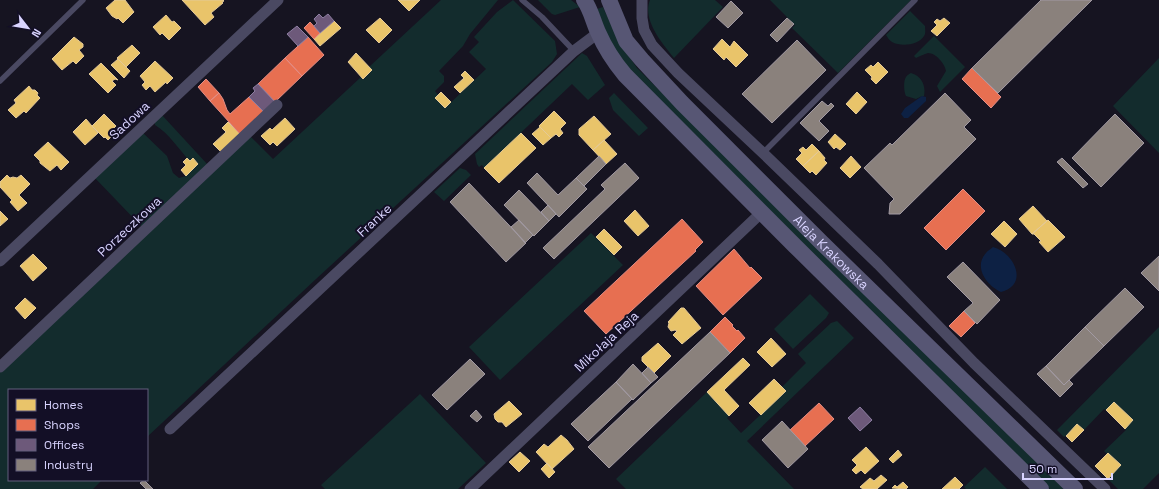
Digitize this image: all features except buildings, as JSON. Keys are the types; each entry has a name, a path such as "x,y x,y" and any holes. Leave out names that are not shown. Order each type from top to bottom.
{"main road":[{"name":"Aleja Krakowska","path":"584,0 589,7 598,33 607,51 625,75 761,213 1041,489"},
{"name":"Aleja Krakowska","path":"609,0 626,41 672,92 755,176 1075,489"}],"street":[{"name":"Sadowa","path":"0,261 278,0"},
{"path":"642,0 644,30 652,45 678,73 878,264 974,363 1105,489"},
{"name":"Franke","path":"170,429 574,51 598,33"},
{"name":"Porzeczkowa","path":"0,367 277,105"},
{"name":"Mikołaja Reja","path":"470,489 761,213"}],"lane":[{"path":"0,81 83,0"},
{"path":"522,0 542,17 574,51"},
{"path":"763,153 915,0"}],"green space":[{"path":"441,0 498,0 470,34 463,46 439,71 444,76 444,82 435,91 438,95 435,98 445,108 486,69 469,52 479,42 474,37 497,12 513,0 555,41 557,54 552,62 148,436 148,389 8,389 8,481 101,481 93,489 0,489 0,372 250,136 273,159 361,77 364,79 372,70 369,67"},
{"path":"538,0 571,0 580,7 555,15 552,14"},
{"path":"650,0 715,0 723,7 674,58 654,31 648,8"},
{"path":"770,0 911,0 838,73 792,28 795,25"},
{"path":"603,7 619,42 637,68 1064,489 1050,489 630,71 611,45 597,9"},
{"path":"910,11 925,26 924,36 922,39 914,43 905,45 892,42 886,35"},
{"path":"934,36 965,67 940,92 937,86 946,71 942,62 931,53 926,53 916,58 914,56"},
{"path":"582,53 587,56 605,85 588,100 572,84 484,168 482,165 479,167 475,154"},
{"path":"1159,58 1159,153 1113,106"},
{"path":"911,73 918,76 924,85 924,96 916,99 906,96 905,92 905,79"},
{"path":"614,93 648,128 639,136 613,110 609,98"},
{"path":"161,114 208,165 142,227 94,177 142,132 167,156 173,173 179,178 186,176 198,164 193,159 190,161 170,137 155,125 155,120"},
{"path":"460,168 466,170 471,175 444,201 434,192"},
{"path":"591,233 623,265 500,380 469,347"},
{"path":"810,294 829,313 826,318 793,349 774,329"},
{"path":"837,321 854,338 747,441 794,489 626,489 616,479 707,392 729,416 727,418 741,433 785,392 782,387 806,363 798,354 831,323"},
{"path":"1159,327 1159,473 1143,489 1118,489 1108,479 1121,465 1104,451 1126,430 1125,429 1133,420 1114,402 1106,410 1104,409 1084,430 1077,424 1064,437 1057,430"},
{"path":"420,394 486,463 458,489 325,489 321,485"},
{"path":"985,467 1007,489 966,489 964,487"}],"water":[{"path":"922,96 926,97 926,101 908,118 904,118 901,114 905,108"},
{"path":"993,247 1001,250 1013,262 1016,269 1017,276 1015,283 1010,288 1001,292 987,281 981,270 982,258"}]}
